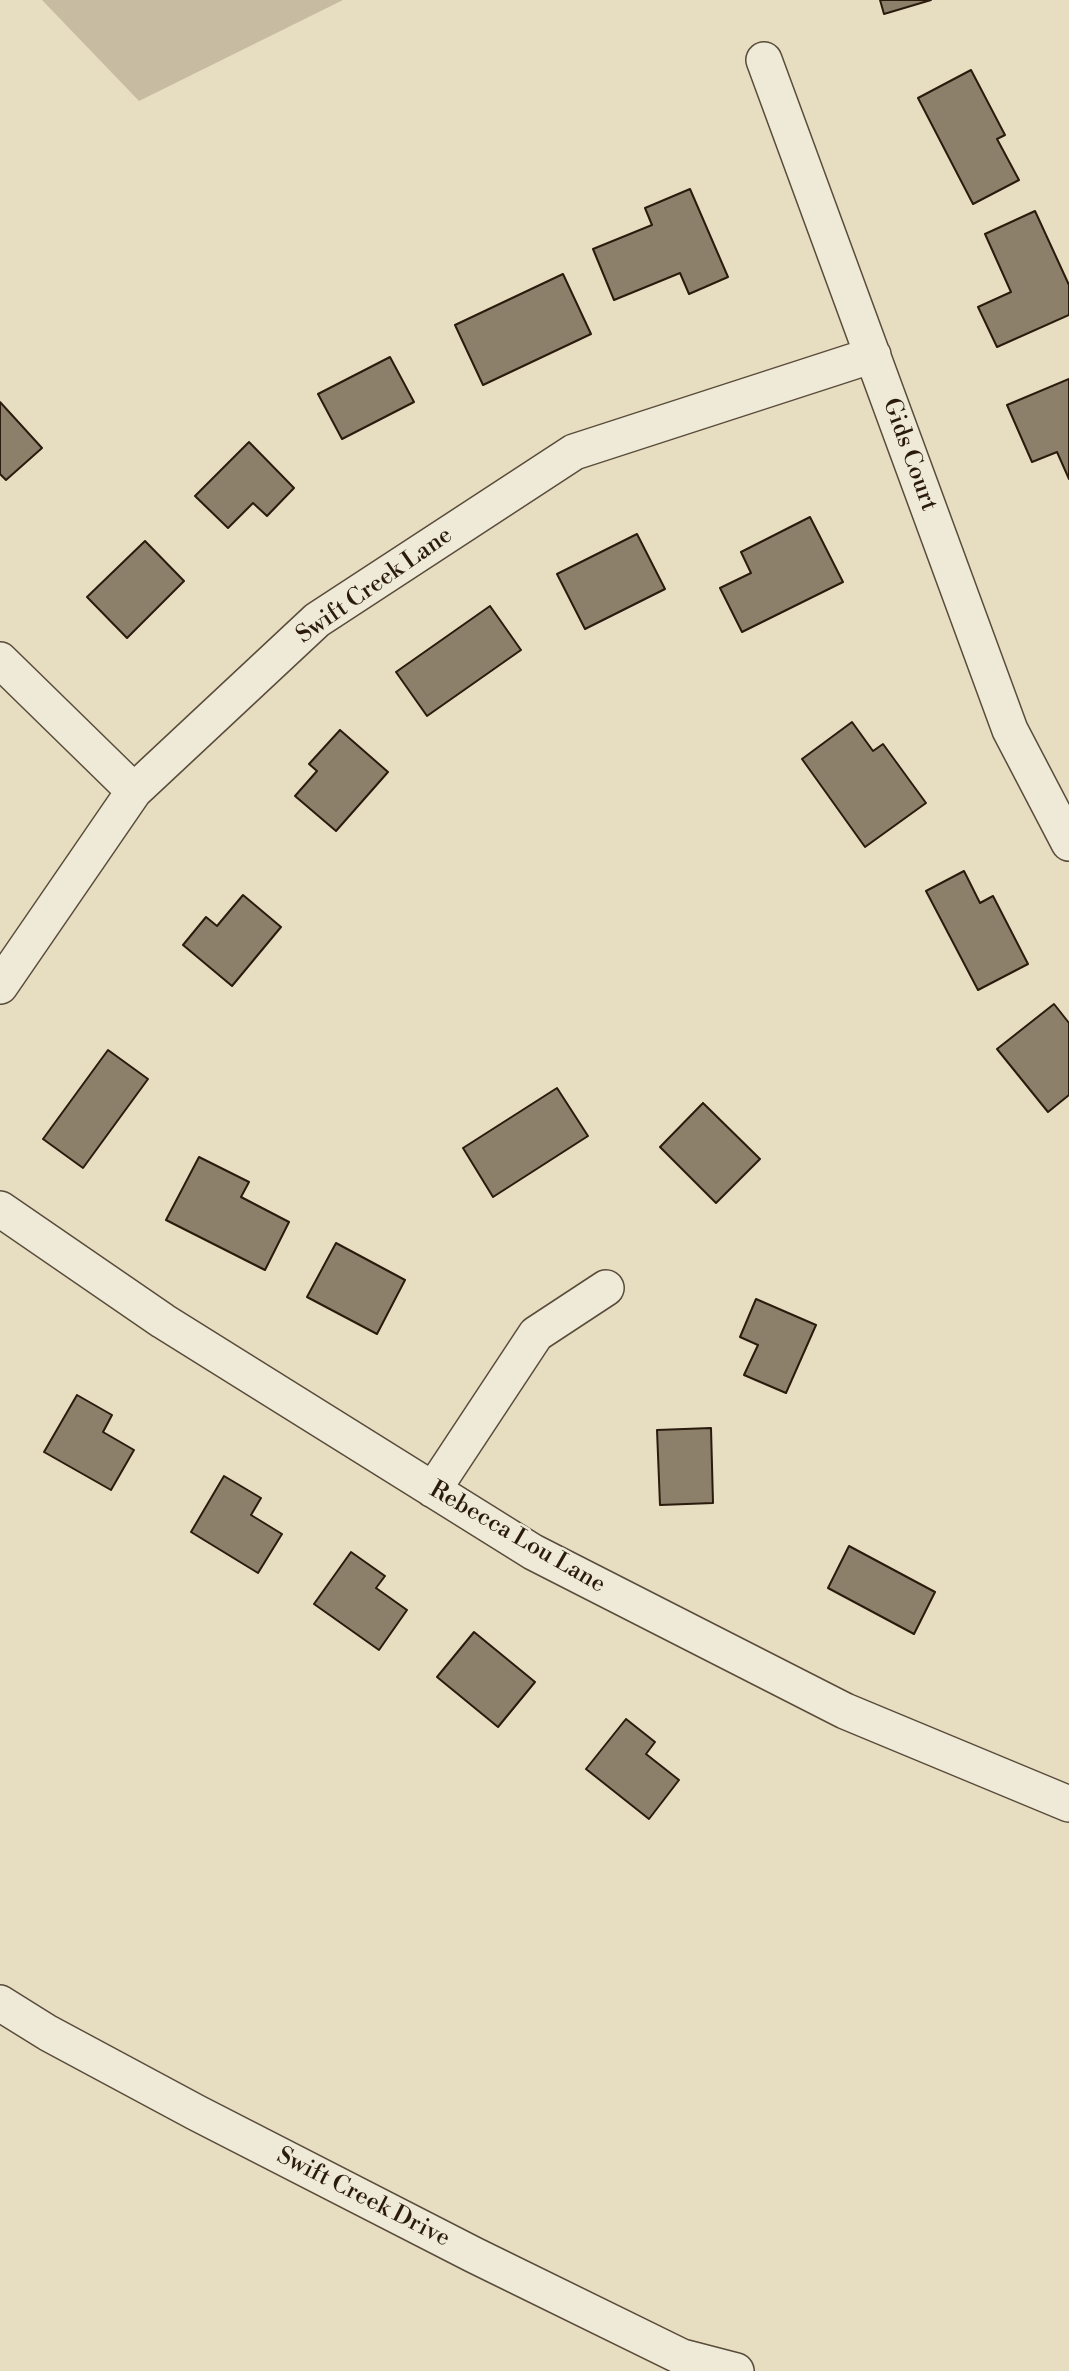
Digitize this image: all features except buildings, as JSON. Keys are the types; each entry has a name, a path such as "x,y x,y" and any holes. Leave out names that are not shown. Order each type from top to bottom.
{"street":[{"name":"Gids Court","path":"764,60 1010,730 1069,843"},
{"name":"Swift Creek Lane","path":"0,986 134,791 317,620 575,452 873,355"},
{"path":"0,660 134,791"},
{"name":"Rebecca Lou Lane","path":"0,1209 163,1321 533,1552 845,1711 1069,1804"},
{"path":"433,1490 536,1334 606,1288"},
{"name":"Swift Creek Drive","path":"0,2003 48,2033 197,2113 680,2364 736,2371"}],"shaded area":[{"path":"42,0 343,0 139,101"}]}
